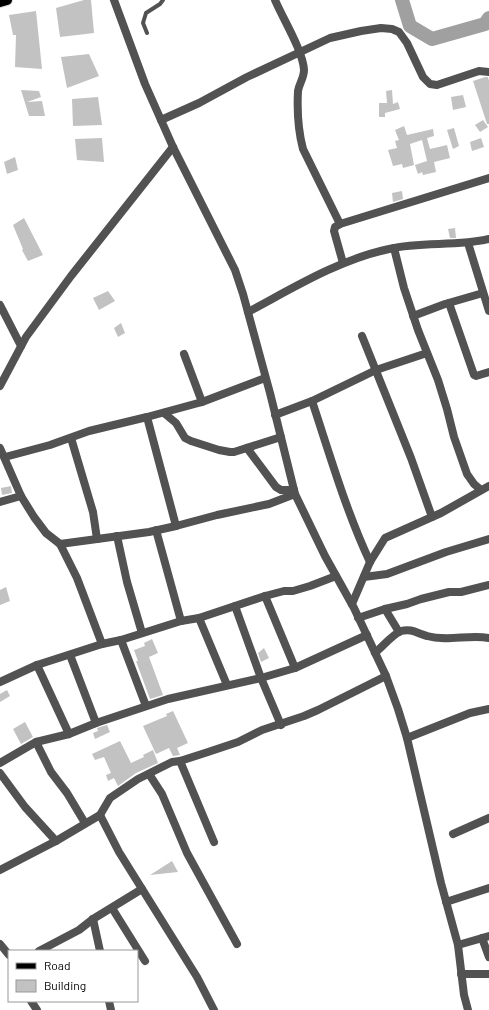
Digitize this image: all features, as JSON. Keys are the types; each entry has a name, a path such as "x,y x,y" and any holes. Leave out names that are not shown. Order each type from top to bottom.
{"main road":[{"path":"0,2 8,0"}],"street":[{"path":"114,0 145,84 173,147 235,270 248,312 295,492 325,556 352,604 367,635 386,676 398,709 407,738 446,902 458,945 464,995 468,1010"},
{"path":"275,0 299,53 304,72 298,90 300,138 303,149 340,224"},
{"path":"161,120 199,103 330,38 381,28 392,29 399,32 407,43 423,77 430,84 437,85 479,72 489,72"},
{"path":"0,386 26,337 71,276 173,147"},
{"path":"342,263 334,230 335,227 340,224 489,178"},
{"path":"248,312 342,263 394,248 415,245 468,243 489,239"},
{"path":"468,243 485,288 489,311"},
{"path":"394,248 413,316 438,380 454,437 467,474 474,484 481,490"},
{"path":"413,316 485,288"},
{"path":"449,303 474,375 476,376 489,372"},
{"path":"0,305 21,346"},
{"path":"362,336 411,458 432,517"},
{"path":"275,415 312,401 376,370 428,353"},
{"path":"184,354 202,402"},
{"path":"5,457 50,445 89,431 164,413 202,402 265,378"},
{"path":"312,401 338,480 362,545 370,562"},
{"path":"164,413 176,424 185,438 230,452 281,437"},
{"path":"148,417 176,526"},
{"path":"72,438 89,497 97,539"},
{"path":"0,448 21,496 34,517 46,533 60,544 77,578 102,644"},
{"path":"247,448 276,487 281,490 295,492"},
{"path":"352,604 370,562 385,538 468,499 489,486"},
{"path":"275,502 281,490"},
{"path":"60,544 176,526 275,502 295,492"},
{"path":"0,502 21,496"},
{"path":"156,530 181,621"},
{"path":"117,536 127,582 142,633"},
{"path":"364,577 387,574 446,552 489,539"},
{"path":"0,682 70,654 181,621 199,618 265,596 284,591 293,591 336,576"},
{"path":"358,618 421,599 449,592 461,592 489,585"},
{"path":"265,596 295,668"},
{"path":"235,606 261,678 281,725"},
{"path":"385,609 399,632"},
{"path":"199,618 227,685"},
{"path":"375,653 399,632 408,630 428,636 456,639 481,636 489,638"},
{"path":"0,763 36,742 69,734 146,706 227,685 261,678 295,668 367,635"},
{"path":"121,640 146,706"},
{"path":"70,654 96,723"},
{"path":"37,666 69,734"},
{"path":"0,870 56,841 100,815 110,798 172,762 180,761 238,742 262,730 281,725 318,710 386,676"},
{"path":"407,738 470,713 489,710"},
{"path":"36,742 51,772 67,793 85,823"},
{"path":"180,761 214,842"},
{"path":"0,773 25,807 56,841"},
{"path":"149,774 162,794 187,853 237,944"},
{"path":"100,815 119,852 197,977 214,1010"},
{"path":"454,834 489,818"},
{"path":"446,902 489,888"},
{"path":"41,950 79,930 93,919 142,889"},
{"path":"112,908 146,962"},
{"path":"93,919 100,950"},
{"path":"458,945 486,937 489,957"},
{"path":"461,974 489,974"}],"lane":[{"path":"147,34 143,23 146,13 160,4 163,0"}],"building":[{"path":"84,0 91,0 94,33 60,37 56,8"},
{"path":"36,11 42,69 15,67 16,35 13,35 9,15"},
{"path":"89,54 99,76 67,88 61,57"},
{"path":"488,77 489,81 489,124 487,124 473,81"},
{"path":"21,90 39,91 41,97 27,102 42,101 45,116 29,116"},
{"path":"392,90 393,104 398,102 400,109 385,113 385,117 379,117 379,103 387,103 386,91"},
{"path":"463,95 466,107 453,110 451,97"},
{"path":"98,97 102,125 73,126 72,99"},
{"path":"483,120 488,127 480,132 475,125"},
{"path":"404,126 407,135 433,129 434,136 427,138 430,149 447,145 450,158 434,162 436,172 423,175 422,172 418,174 415,165 427,161 422,140 410,144 414,165 403,168 402,164 393,166 388,150 397,148 395,141 399,140 395,130"},
{"path":"454,128 459,146 453,149 447,130"},
{"path":"102,138 104,162 77,160 75,139"},
{"path":"481,138 484,147 472,151 470,142"},
{"path":"15,157 18,170 7,174 4,162"},
{"path":"402,191 403,199 393,202 392,193"},
{"path":"24,218 43,255 28,261 22,250 23,249 13,225"},
{"path":"455,228 456,238 450,238 448,229"},
{"path":"108,291 115,301 99,310 93,298"},
{"path":"121,323 125,333 118,337 114,328"},
{"path":"11,486 12,493 2,495 1,488"},
{"path":"6,587 10,601 0,605 0,590"},
{"path":"152,639 158,653 149,657 163,695 150,699 136,661 138,661 134,650 145,646 144,643"},
{"path":"264,648 269,658 261,662 258,653"},
{"path":"7,690 10,696 0,702 0,694"},
{"path":"173,711 188,743 177,748 180,755 173,756 169,748 156,754 143,726 167,716 166,714"},
{"path":"25,722 33,737 21,744 13,729"},
{"path":"107,725 110,732 95,739 93,733 98,731 97,728"},
{"path":"120,741 131,763 144,757 143,755 153,750 158,763 136,773 118,786 114,778 108,781 106,775 111,773 104,757 95,760 92,754"},
{"path":"172,861 178,872 150,875"}],"waterway":[{"path":"402,0 410,26 432,39 485,24 489,18"}]}
